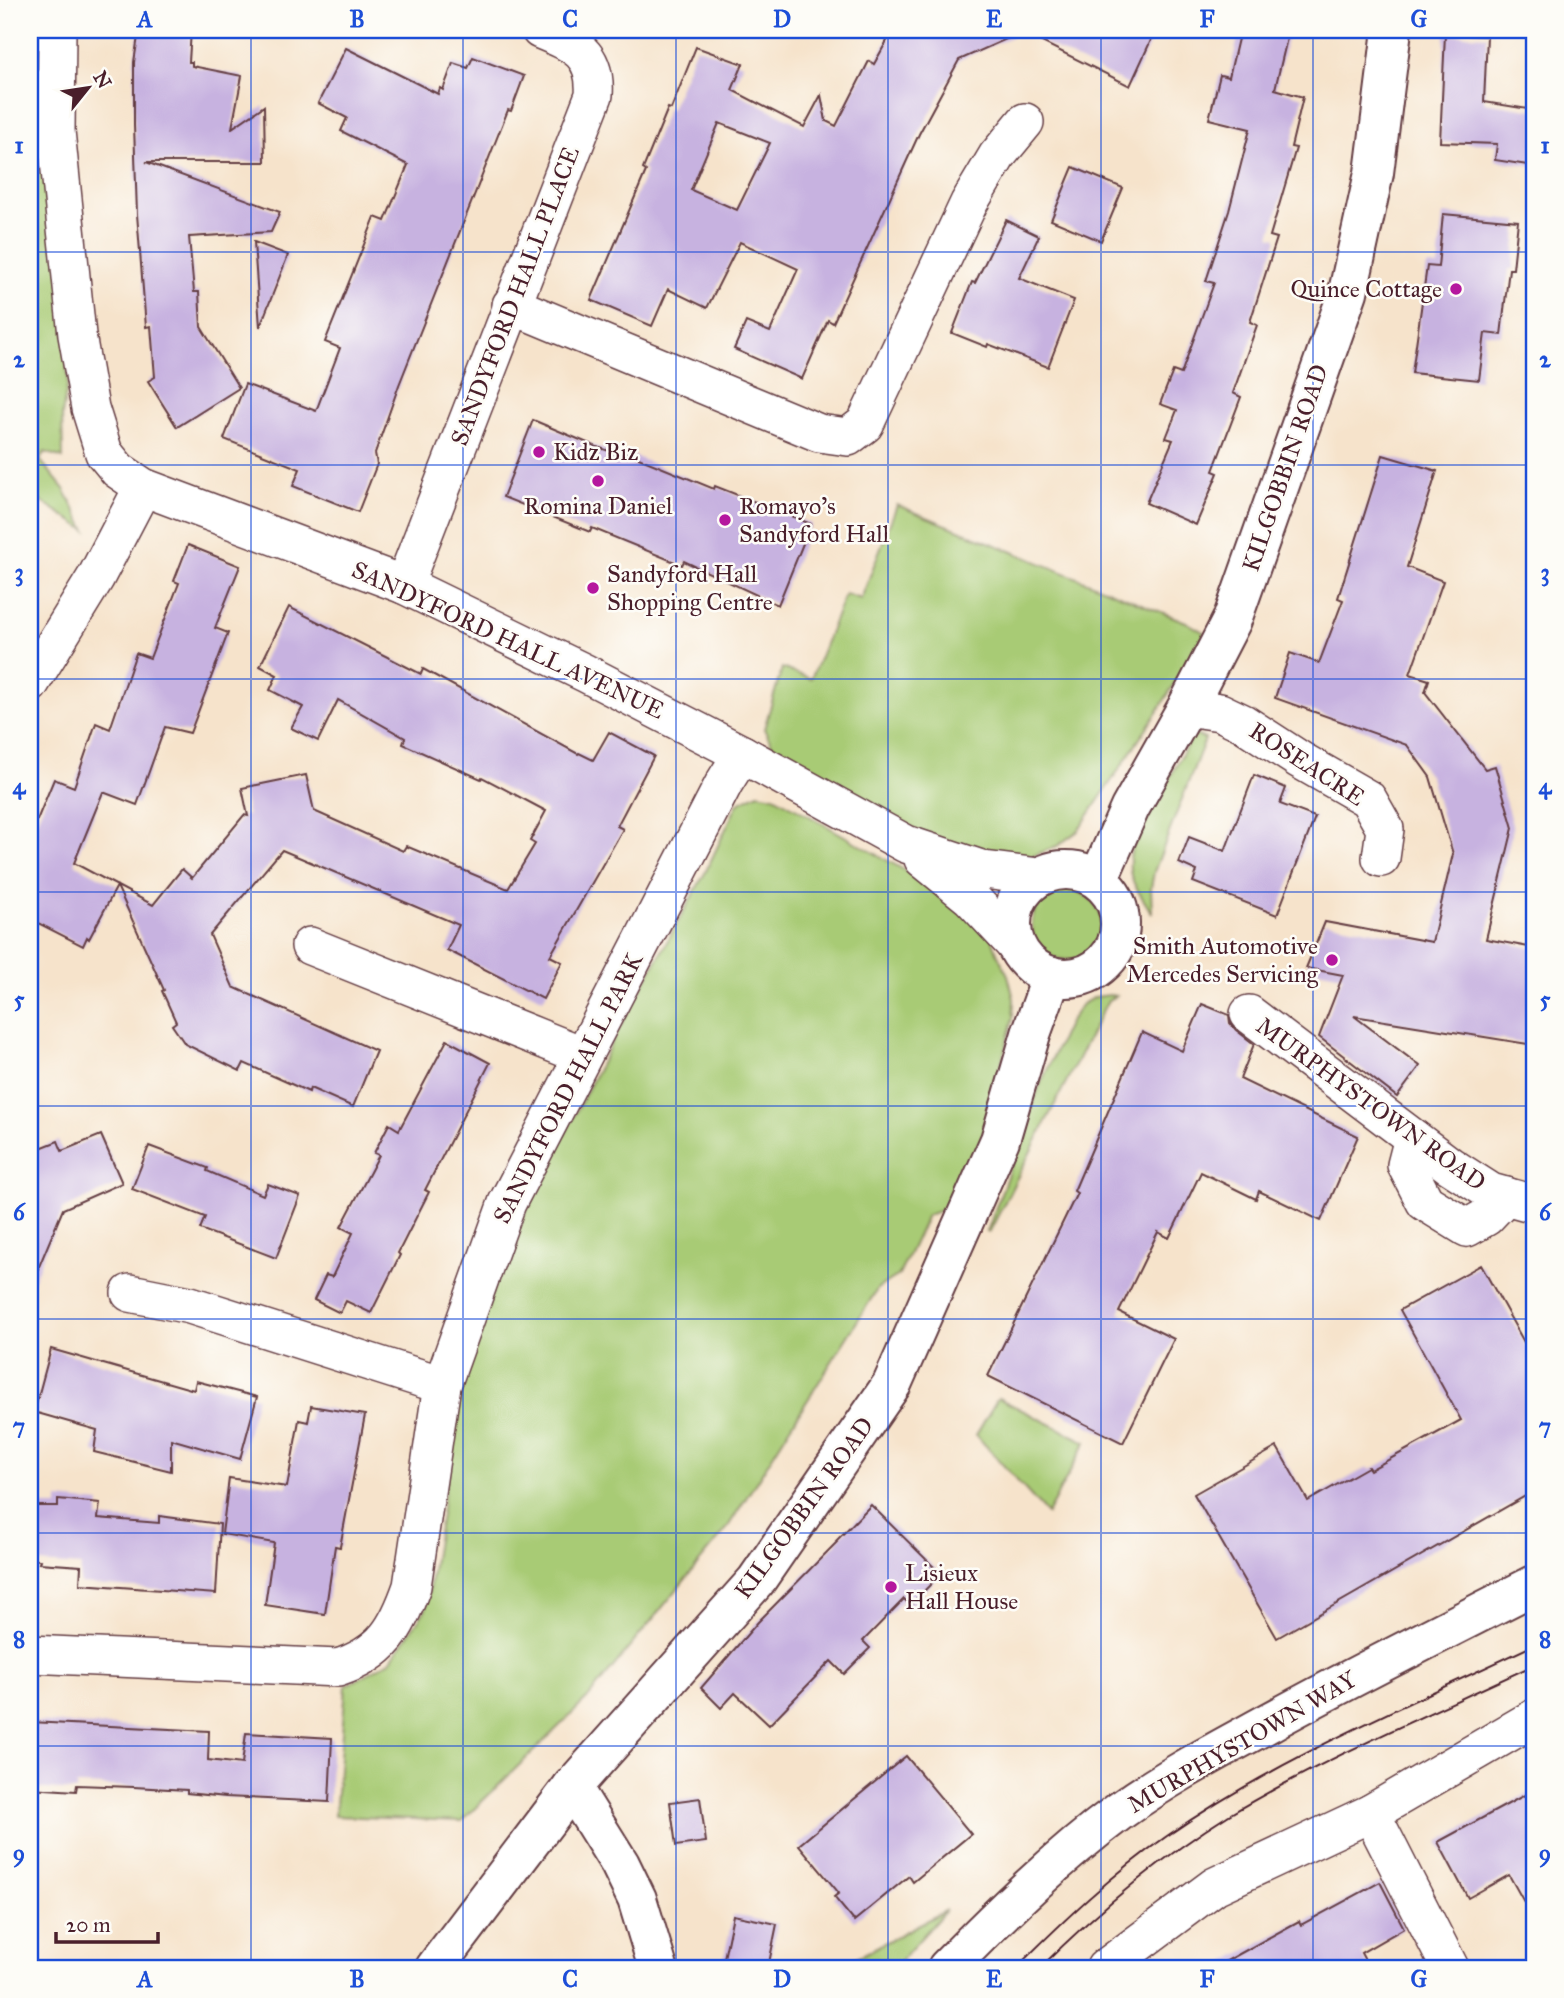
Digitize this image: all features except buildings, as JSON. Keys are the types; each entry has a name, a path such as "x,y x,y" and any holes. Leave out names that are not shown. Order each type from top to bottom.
{"street":[{"name":"SANDYFORD HALL AVENUE","path":"57,30 56,131 77,335 90,408 104,453 118,470 143,487 404,585 585,673 742,754 906,844 985,870 1039,877"},
{"name":"SANDYFORD HALL PLACE","path":"404,585 594,95 595,77 587,59 570,42 540,30"},
{"name":"KILGOBBIN ROAD","path":"1098,880 1130,808 1232,620 1348,292 1374,173 1392,30"},
{"path":"511,304 819,433 848,437 865,424 969,203 997,156 1025,122"},
{"path":"30,684 96,577 143,487"},
{"name":"ROSEACRE","path":"1187,707 1220,712 1243,723 1368,799 1385,829 1381,858"},
{"name":"SANDYFORD HALL PARK","path":"30,1654 338,1668 353,1663 383,1644 401,1617 412,1586 442,1385 507,1203 724,783 742,754"},
{"name":"SANDYFORD HALL AVENUE","path":"906,844 971,898 1017,947"},
{"path":"1074,870 1098,880 1111,894 1119,911 1120,930 1116,947 1105,962 1091,972 1073,978 1052,976 1028,962 1017,947 1012,922 1016,902 1025,889 1039,877 1055,871 1074,870"},
{"path":"310,946 582,1055"},
{"name":"KILGOBBIN ROAD","path":"435,1968 572,1787 756,1581 892,1384 1000,1140 1031,1034 1052,976"},
{"name":"MURPHYSTOWN ROAD","path":"1250,1014 1449,1165 1491,1192 1520,1200"},
{"path":"130,1293 190,1305 442,1385"},
{"name":"MURPHYSTOWN WAY","path":"947,1968 1001,1913 1068,1852 1120,1811 1175,1774 1314,1698 1534,1586"},
{"path":"1105,1968 1214,1886 1371,1813 1534,1718"},
{"path":"572,1787 620,1864 638,1899 658,1968"},
{"path":"1371,1813 1450,1968"}],"green space":[{"path":"30,30 48,30 68,381 62,415 63,458 45,452 40,460 64,489 86,530 30,494"},
{"path":"897,505 1186,622 1205,633 1158,711 1078,831 1057,846 1016,863 919,833 789,760 775,750 764,729 782,668 811,679 845,594 861,599"},
{"path":"1193,734 1205,739 1154,872 1151,888 1152,914 1131,876 1132,848"},
{"path":"758,793 774,796 955,899 991,935 1008,975 1014,999 1013,1018 983,1136 952,1207 927,1215 899,1275 878,1288 726,1530 587,1699 462,1821 335,1816 346,1686 390,1661 426,1609 465,1363 514,1234 615,1036 705,873 738,803"},
{"path":"1067,890 1092,900 1102,925 1092,950 1067,960 1042,950 1032,925 1042,900"},
{"path":"1116,996 1108,1000 989,1233 987,1232 1040,1085 1068,1024 1082,1004 1095,997"},
{"path":"998,1398 1086,1442 1047,1514 976,1435"},
{"path":"946,1910 894,1968 837,1968"}],"tram line":[{"path":"1016,1968 1107,1882 1167,1836 1210,1808 1300,1756 1534,1645"},
{"path":"1040,1968 1130,1886 1229,1815 1341,1755 1534,1665"}],"place":[{"name":"Quince Cottage","path":"1456,289"},
{"name":"Kidz Biz","path":"539,452"},
{"name":"Romina Daniel","path":"598,481"},
{"name":"Romayo's Sandyford Hall","path":"725,520"},
{"name":"Sandyford Hall Shopping Centre","path":"593,588"},
{"name":"Smith Automotive Mercedes Servicing","path":"1332,960"},
{"name":"Lisieux Hall House","path":"891,1587"}]}
